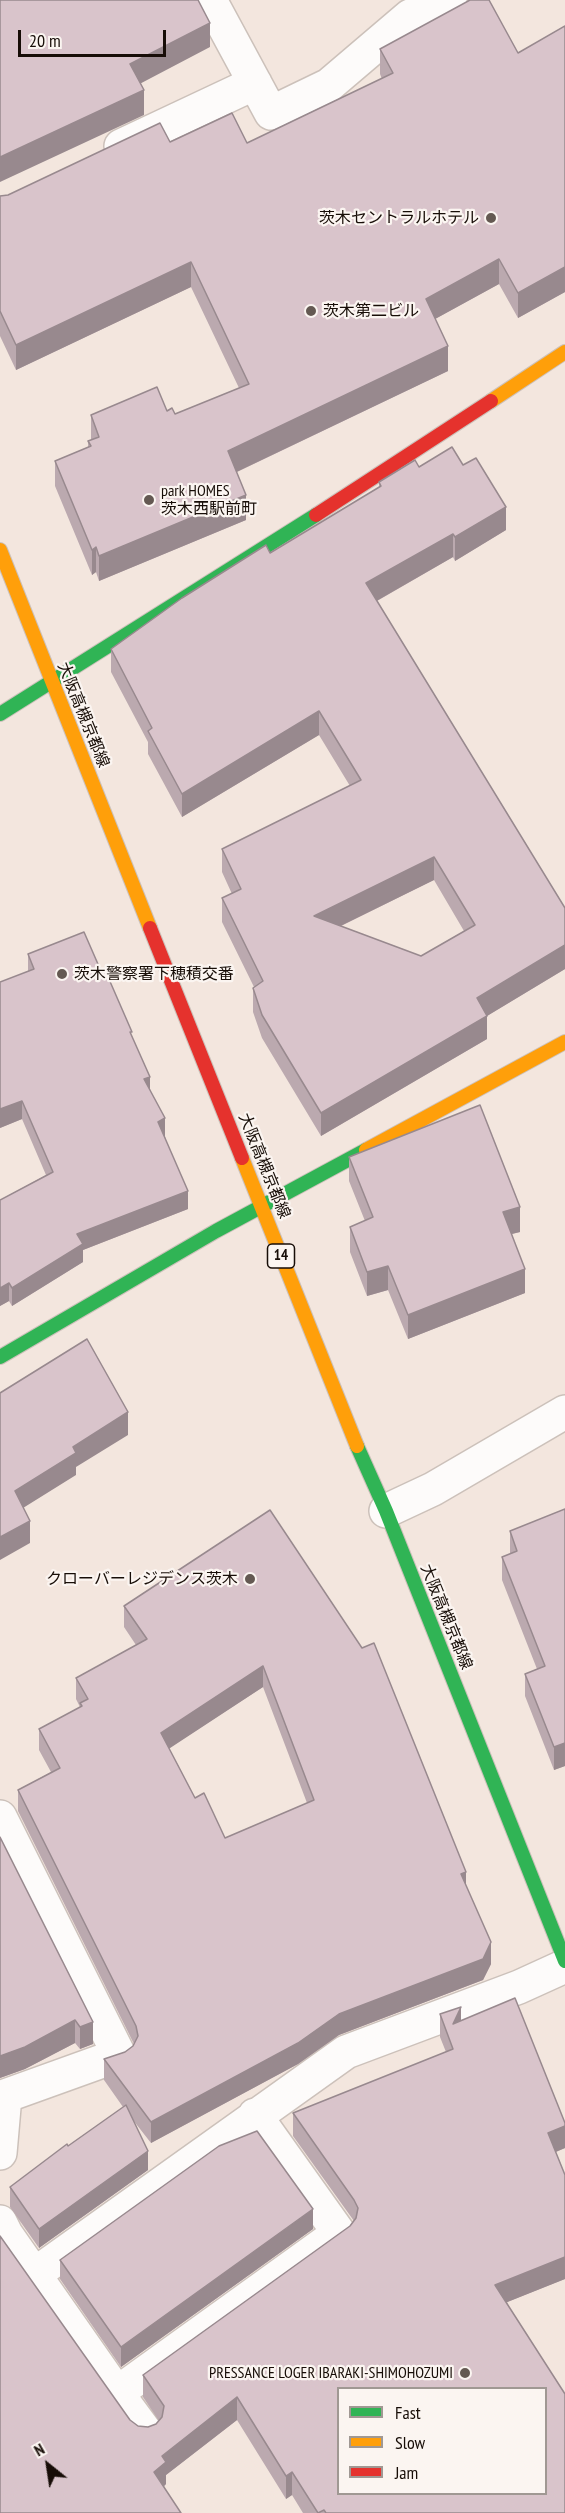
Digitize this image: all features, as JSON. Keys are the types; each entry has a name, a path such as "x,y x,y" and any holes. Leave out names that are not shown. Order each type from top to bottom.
{"main road":[{"path":"0,714 333,504 565,352"},
{"name":"大阪高槻京都線","path":"0,550 346,1421 386,1511 565,1961"},
{"path":"0,1357 262,1206 565,1042"}],"street":[{"path":"210,0 271,113 329,85 410,16 450,0"},
{"path":"96,158 255,83"},
{"path":"386,1511 433,1489 565,1412"},
{"path":"0,1817 119,2055 5,2096 0,2153"},
{"path":"35,2274 346,2052 519,1987 565,1966"},
{"path":"117,2393 339,2233 255,2115"},
{"path":"0,2222 145,2431"}],"building":[{"path":"0,0 198,0 210,23 130,64 144,90 0,157"},
{"path":"470,0 489,0 518,53 565,26 565,267 518,293 499,259 426,299 448,346 228,451 246,495 99,556 96,547 92,550 55,461 91,446 88,441 99,437 91,415 157,387 167,411 172,408 175,414 249,384 191,262 16,345 0,311 0,196 8,195 160,123 170,142 232,113 247,143 393,73 380,49"},
{"path":"452,447 463,465 476,458 506,507 455,537 453,534 366,583 565,908 565,945 477,998 487,1016 321,1113 262,1015 253,988 263,981 222,898 241,889 222,849 361,780 319,711 182,794 148,731 152,728 111,649 182,598 266,545 270,553 381,486 379,482 415,460 419,467","holes":["434,857 475,925 421,956 314,916"]},
{"path":"84,932 101,971 105,970 132,1032 130,1032 150,1077 144,1079 165,1118 158,1122 188,1191 77,1234 83,1244 12,1288 9,1283 0,1288 0,1200 53,1172 22,1101 0,1109 0,982 34,969 28,954"},
{"path":"480,1105 520,1207 503,1212 525,1269 408,1315 388,1266 367,1272 350,1227 373,1217 349,1157"},
{"path":"87,1339 128,1412 73,1447 76,1453 15,1491 30,1521 0,1537 0,1393"},
{"path":"565,1509 565,1743 554,1747 525,1674 545,1666 502,1557 517,1551 510,1531"},
{"path":"270,1510 362,1648 374,1643 466,1872 461,1874 491,1942 483,1959 339,2014 298,2043 151,2122 104,2059 125,2052 133,2046 138,2036 136,2026 18,1790 60,1768 39,1729 82,1706 80,1703 88,1699 76,1678 147,1639 124,1606","holes":["263,1666 314,1800 225,1838 204,1793 195,1798 161,1733"]},
{"path":"0,1837 93,2022 80,2027 75,2020 25,2047 0,2056"},
{"path":"515,1998 565,2123 565,2126 548,2133 565,2175 565,2257 495,2285 565,2394 565,2513 326,2513 324,2510 318,2513 292,2472 286,2476 237,2397 162,2456 166,2462 154,2472 181,2513 0,2513 0,2236 130,2420 138,2426 148,2427 156,2424 162,2417 164,2406 143,2375 350,2226 356,2218 358,2208 354,2200 293,2113 453,2049 440,2014 461,2007 453,2024"},
{"path":"126,2105 148,2151 39,2229 10,2187 67,2144 68,2146"},
{"path":"257,2131 313,2209 121,2347 60,2260 219,2146"}],"traffic: fast":[{"path":"0,714 316,515"},
{"path":"0,1357 216,1231 366,1150"},
{"path":"357,1446 386,1511 565,1961"}],"traffic: slow":[{"path":"491,401 565,352"},
{"path":"0,550 150,928"},
{"path":"366,1150 565,1042"},
{"path":"242,1158 357,1446"}],"traffic: jam":[{"path":"316,515 491,401"},
{"path":"150,928 242,1158"}],"place":[{"name":"茨木セントラルホテル","path":"491,218"},
{"name":"茨木第二ビル","path":"311,311"},
{"name":"park HOMES 茨木西駅前町","path":"149,500"},
{"name":"茨木警察署下穂積交番","path":"62,974"},
{"name":"クローバーレジデンス茨木","path":"250,1579"},
{"name":"PRESSANCE LOGER IBARAKI-SHIMOHOZUMI","path":"465,2373"}]}
